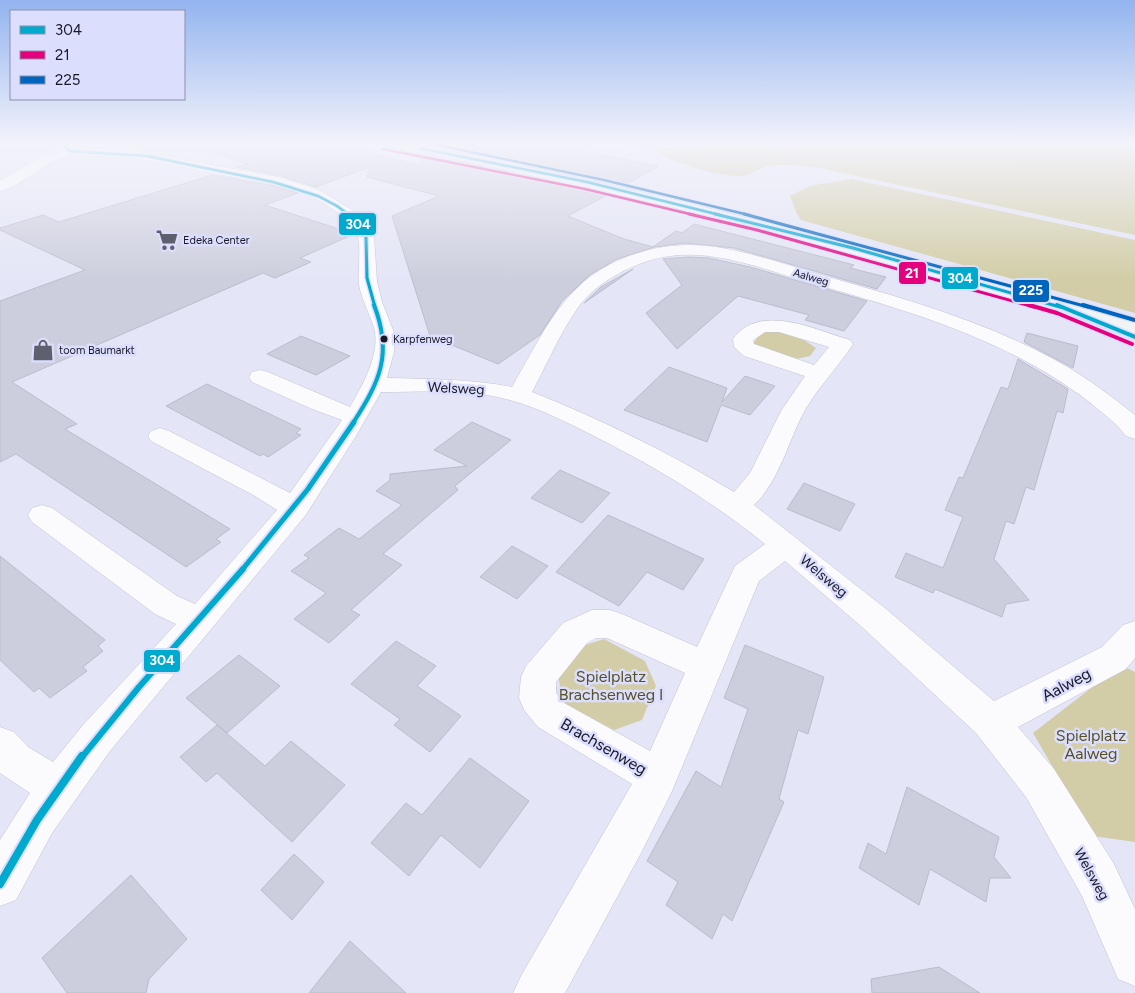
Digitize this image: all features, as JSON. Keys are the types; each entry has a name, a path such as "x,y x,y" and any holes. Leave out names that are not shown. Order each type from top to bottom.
{"street":[{"path":"0,884 58,787 112,720 253,560 295,508 356,417 373,385 381,364 386,337 384,326 376,311 371,295 366,271 367,236 360,226 343,211 312,192 299,188"},
{"path":"614,188 853,248 1135,328"},
{"name":"Aalweg","path":"519,395 568,307 578,294 616,270 648,256 667,251 706,251 724,253 834,284 907,306 969,330 1054,368 1085,388 1133,426"},
{"path":"1059,306 1135,336"},
{"path":"736,506 748,497 763,477 782,431 816,373"},
{"path":"260,377 320,404 356,417"},
{"name":"Welsweg","path":"373,385 448,386 488,389 519,395 577,418 628,443 669,465 736,506 788,546 874,618 989,721 1040,783 1098,880 1135,962"},
{"path":"160,436 265,490 295,508"},
{"path":"42,514 166,605 200,621"},
{"name":"Brachsenweg","path":"538,993 622,847 658,776 746,574 768,556 788,546"},
{"name":"Brachsenweg","path":"658,776 551,715 537,698 540,677 575,633 592,624 610,624 705,666"},
{"name":"Aalweg","path":"989,721 1020,708 1114,658 1135,635"},
{"path":"0,745 14,760 58,787"}],"green space":[{"path":"805,188 894,188 1135,240 1135,313 801,220 790,196"},
{"path":"915,188 1135,188 1135,235"},
{"path":"770,329 804,340 816,348 810,356 796,359 752,345 760,334"},
{"name":"Spielplatz Brachsenweg I","path":"604,639 645,661 656,686 642,720 614,730 562,702 558,672 573,649"},
{"name":"Spielplatz Aalweg","path":"1121,665 1135,672 1135,842 1093,836 1033,733"}],"building":[{"path":"169,188 281,188 298,193 265,205 354,234 300,258 311,262 275,278 263,273 12,382 77,424 65,429 230,529 216,539 221,542 186,567 16,454 0,462 0,301 85,270 0,230 0,228 43,215 59,222"},
{"path":"410,188 578,188 607,195 568,216 624,239 653,247 676,231 682,233 694,224 854,265 850,268 886,277 877,289 734,248 685,243 655,247 617,259 591,274 562,301 540,335 498,364 430,336 392,216 439,196"},
{"path":"709,258 750,267 867,301 844,331 805,320 809,315 738,296 677,349 646,313 682,285 663,259"},
{"path":"633,269 584,303 601,287"},
{"path":"1027,333 1078,346 1073,368 1024,342"},
{"path":"301,336 350,356 316,375 267,354"},
{"path":"1018,359 1068,389 1063,413 1057,411 1034,490 1026,487 1014,524 1006,521 994,559 1029,600 1006,604 1002,617 935,589 933,593 895,577 906,553 943,568 963,517 945,510 959,477 963,478 1001,387 1008,389"},
{"path":"669,367 727,388 722,402 745,376 775,386 750,415 721,405 707,442 624,410"},
{"path":"207,384 301,429 296,433 301,435 268,457 263,454 260,456 166,406"},
{"path":"472,422 511,440 455,486 458,490 383,554 402,565 351,610 360,615 329,643 294,619 326,593 291,571 309,558 304,555 339,528 359,539 402,505 376,491 390,480 390,474 467,466 434,450"},
{"path":"560,470 610,493 582,523 531,498"},
{"path":"804,483 855,504 840,531 787,509"},
{"path":"608,515 704,559 683,590 647,572 619,606 556,572"},
{"path":"512,546 548,566 517,599 480,577"},
{"path":"0,556 105,640 98,646 103,651 83,667 87,671 50,698 39,688 34,692 0,660"},
{"path":"396,641 436,666 417,686 461,716 430,752 394,725 400,719 351,684"},
{"path":"745,645 824,677 808,734 798,730 779,799 784,802 732,921 723,914 712,939 666,905 678,882 647,861 696,771 721,787 748,709 724,698"},
{"path":"239,655 280,686 227,733 186,698"},
{"path":"217,725 265,766 291,741 345,785 292,842 217,773 206,782 180,757"},
{"path":"470,758 529,801 480,868 441,835 409,876 371,843 406,803 422,815"},
{"path":"907,787 999,837 994,857 1011,878 990,878 986,902 930,869 919,905 859,868 868,843 886,854"},
{"path":"294,854 324,882 292,920 261,890"},
{"path":"131,875 187,939 149,979 146,993 67,993 42,958"},
{"path":"350,941 406,993 309,993"},
{"path":"939,967 980,993 872,993 871,979"}],"transit line":[{"name":"304","path":"0,884 24,841 51,799 95,739 254,557 308,489 356,418 376,379 384,351 384,334 368,281 365,234 353,219 337,206 297,188"},
{"name":"21","path":"582,188 757,230 1057,313 1132,344"},
{"name":"304","path":"613,188 853,248 1059,306 1135,337"},
{"name":"225","path":"639,188 870,246 1135,320"}],"place":[{"name":"Edeka Center","path":"167,240"},
{"name":"Karpfenweg","path":"384,339"},
{"name":"toom Baumarkt","path":"43,350"}]}
